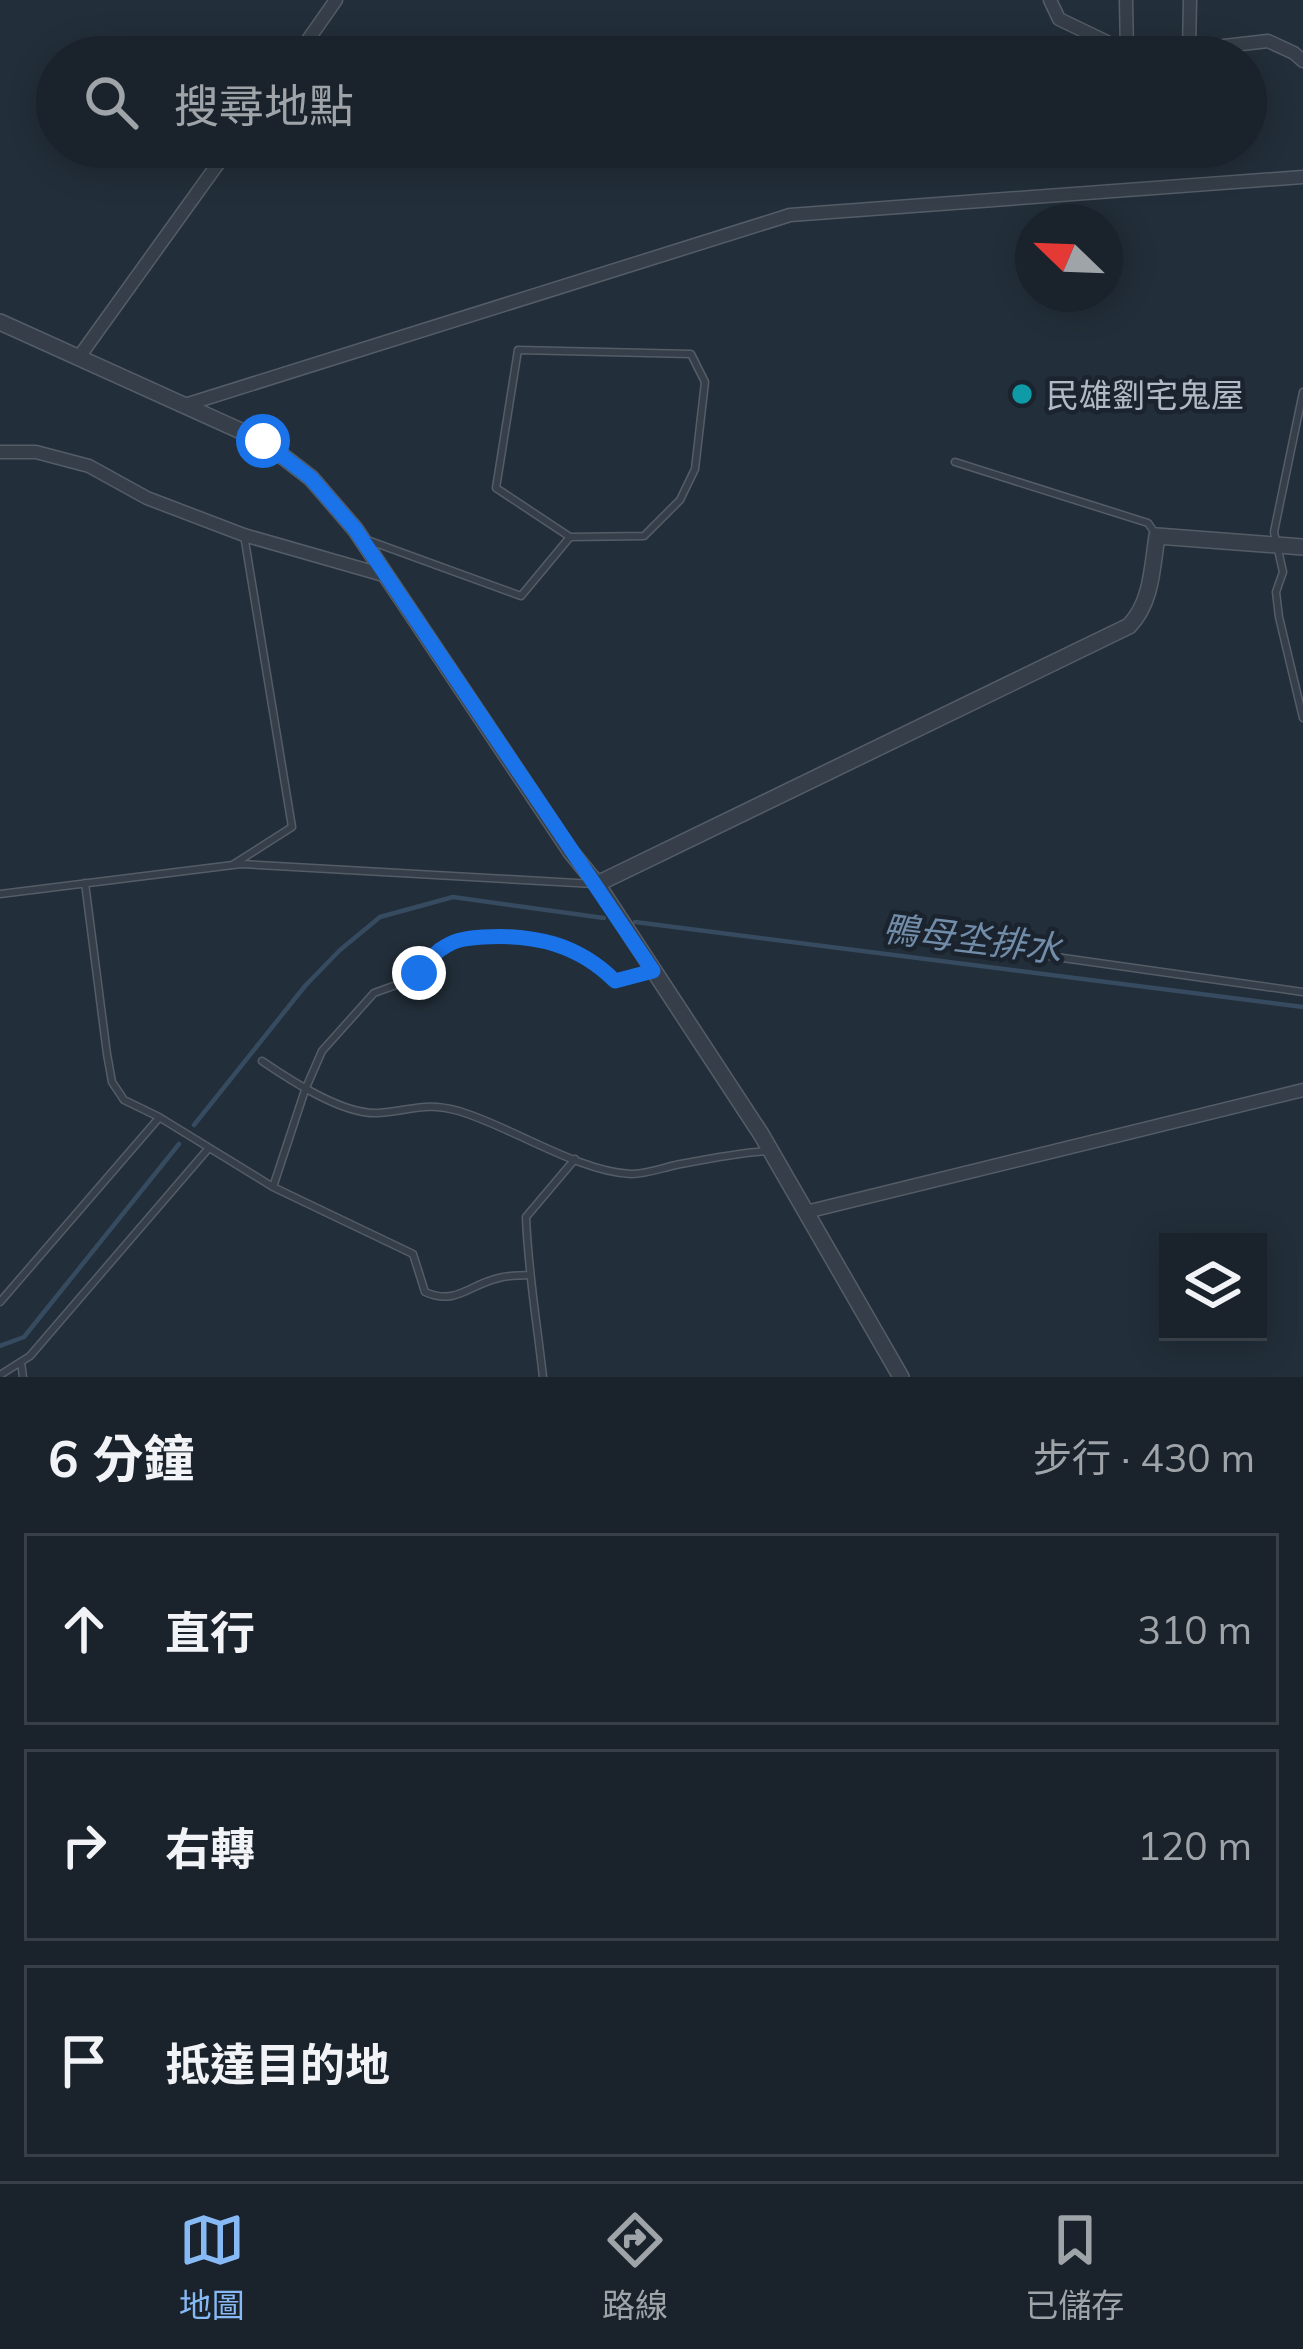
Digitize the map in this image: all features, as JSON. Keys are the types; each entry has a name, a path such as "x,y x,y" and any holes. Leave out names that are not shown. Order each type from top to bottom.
{"street":[{"path":"311,36 336,0"},
{"path":"1126,0 1127,36"},
{"path":"1190,0 1190,36"},
{"path":"1053,3 1059,19 1094,36"},
{"path":"1267,41 1303,61"},
{"path":"79,357 215,168"},
{"path":"185,406 790,215 1303,177"},
{"path":"0,322 263,441 311,478 361,538 597,884 771,1150 901,1377"},
{"path":"0,452 36,452 89,466 147,499 244,536 387,576"},
{"path":"597,884 1129,626 1148,598 1156,536 1303,547"},
{"path":"806,1212 1303,1090"}],"lane":[{"path":"361,538 521,596 570,537 644,536 680,500 695,469 705,382 691,354 518,350 496,488 570,537"},
{"path":"1303,392 1274,532 1283,572 1276,592 1279,617 1303,718"},
{"path":"955,462 1148,523 1156,536"},
{"path":"232,866 292,827 244,536"},
{"path":"0,894 232,866 597,884"},
{"path":"85,883 112,1082 124,1100 273,1187 413,1254 425,1292 440,1299 496,1278 529,1275"},
{"path":"273,1187 322,1051 374,993 410,980 447,945 466,938 513,934 578,953 615,981 653,971"},
{"path":"1049,956 1303,992"},
{"path":"262,1060 305,1090 362,1111 423,1105 458,1111 590,1167 634,1174 733,1153 771,1150"},
{"path":"0,1302 159,1118"},
{"path":"0,1375 30,1356 209,1149"},
{"path":"543,1377 526,1217 575,1159"},
{"path":"21,1361 23,1377"}],"waterway":[{"name":"鴨母坔排水","path":"194,1125 305,986 380,917 453,897 604,918"},
{"name":"鴨母坔排水","path":"635,922 1303,1007"},
{"name":"鴨母坔排水","path":"0,1346 24,1337 179,1144"}],"place":[{"name":"民雄劉宅鬼屋","path":"1022,394"}],"route":[{"path":"263,441 311,478 355,529 653,971 615,981 578,953 513,934 466,938 447,945 419,973"}]}
